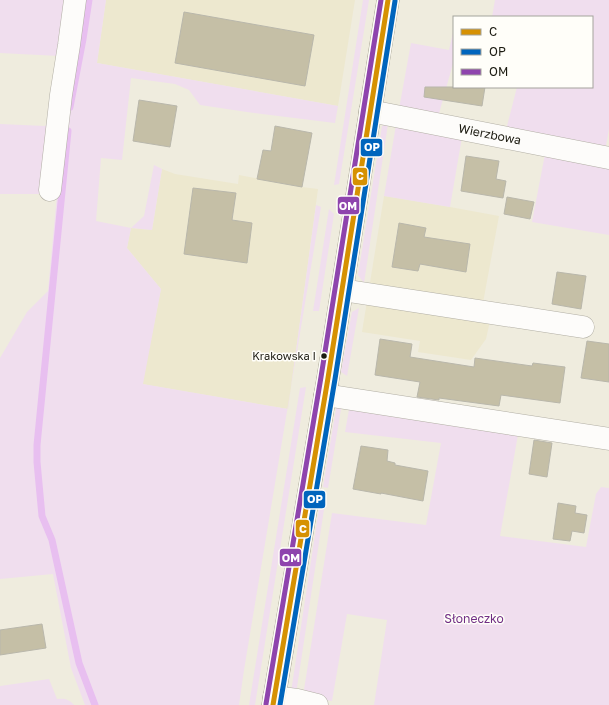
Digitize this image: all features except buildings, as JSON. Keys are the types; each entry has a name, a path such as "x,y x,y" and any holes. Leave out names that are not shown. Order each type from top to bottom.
{"main road":[{"path":"274,701 325,395 388,0"}],"lane":[{"path":"50,190 61,96 75,0"},
{"name":"Wierzbowa","path":"370,111 609,158"},
{"path":"342,290 582,327"},
{"path":"325,395 609,438"},
{"path":"274,701 297,700 317,705"}],"shaded area":[{"path":"106,0 355,0 338,106 97,63"},
{"path":"162,169 175,174 238,184 239,175 318,189 288,409 142,384 161,289 127,248 131,228 152,230"},
{"path":"384,196 499,216 480,319 490,321 486,339 471,360 418,352 420,341 362,332"}],"green space":[{"path":"0,0 70,0 59,56 0,53"},
{"path":"80,0 106,0 97,63 338,106 335,123 247,112 200,105 189,90 175,84 131,78 122,160 101,158 96,221 131,228 127,248 161,289 143,384 287,409 239,705 85,705 71,668 53,574 0,579 0,358 27,312 48,291 57,194"},
{"path":"363,0 369,0 339,184 334,185"},
{"path":"495,0 609,0 609,129 605,151 506,130 517,88 593,88 593,16 492,16"},
{"path":"453,33 453,64 438,117 399,109 411,43 449,50"},
{"path":"51,117 45,194 0,194 0,124 45,126"},
{"path":"388,124 364,283 358,275 382,126"},
{"path":"396,125 462,137 450,207 384,196"},
{"path":"545,154 609,166 609,235 532,222"},
{"path":"154,165 162,169 152,230 131,228 144,216"},
{"path":"316,205 321,207 291,389"},
{"path":"329,209 334,214 319,311 313,311"},
{"path":"359,308 347,376 341,372 352,312"},
{"path":"306,387 255,705 249,705 300,388"},
{"path":"337,403 342,403 328,488 323,487"},
{"name":"Słoneczko","path":"350,404 519,429 500,536 586,547 596,494 601,487 609,488 609,705 374,705 387,620 347,614 332,701 303,696 332,513 426,525 441,443 345,432"},
{"path":"320,502 325,503 296,694 291,692"},
{"path":"49,679 57,699 66,699 74,705 0,705 0,686"}],"waterway":[{"path":"70,107 89,0"},
{"path":"68,131 37,445 37,462 42,516 52,540 79,663 95,705"}],"transit line":[{"name":"OM","path":"266,704 321,377 381,0"},
{"name":"C","path":"273,705 328,378 388,0"},
{"name":"OP","path":"280,705 335,379 395,1"}],"place":[{"name":"Krakowska I","path":"324,356"}]}
